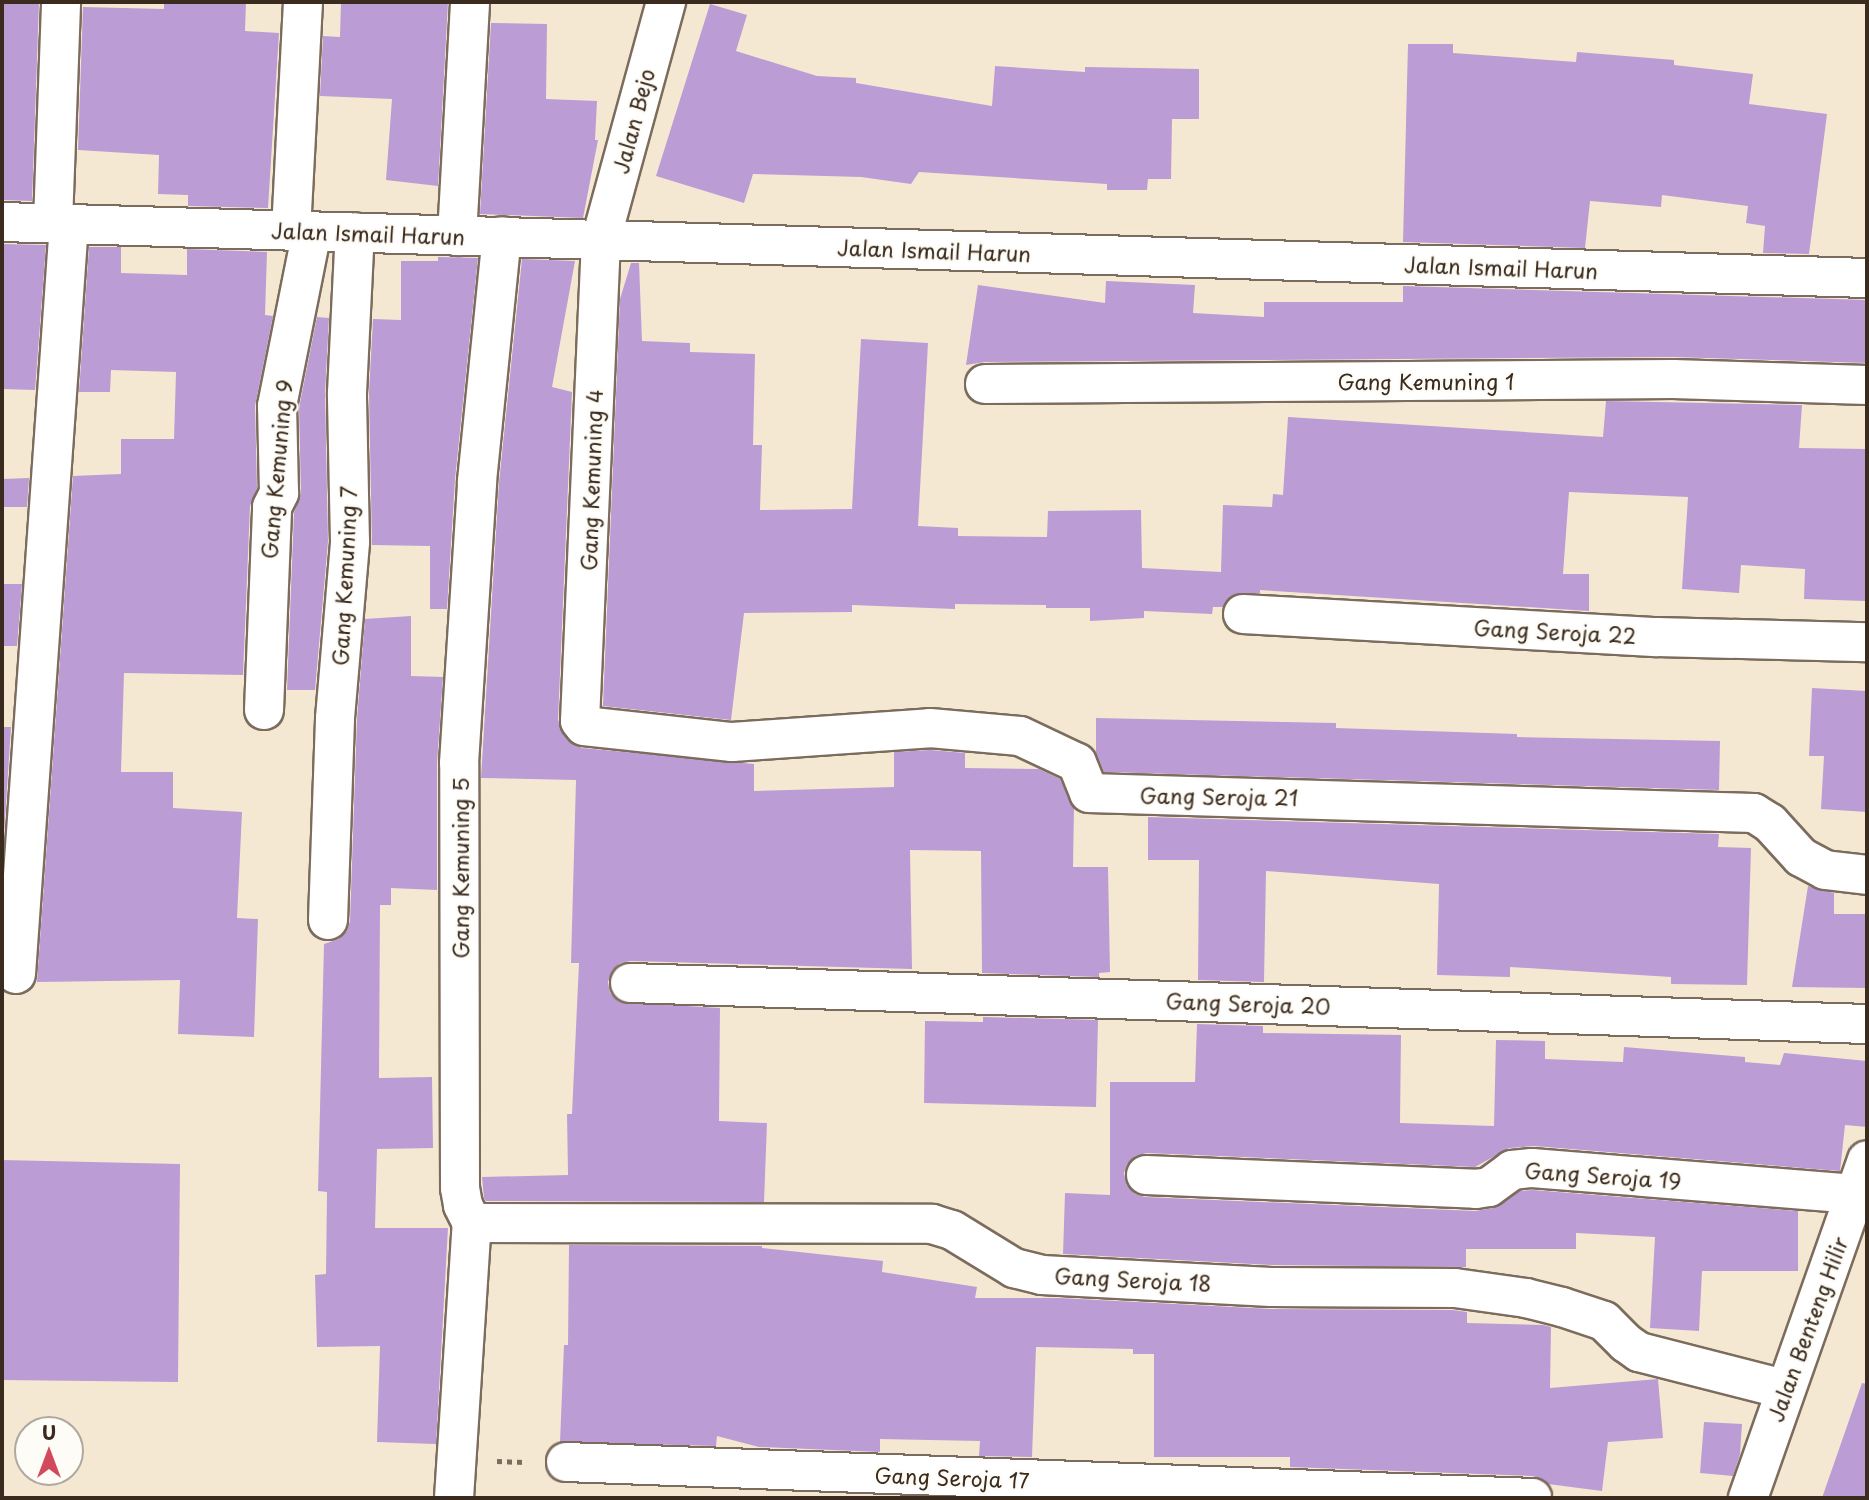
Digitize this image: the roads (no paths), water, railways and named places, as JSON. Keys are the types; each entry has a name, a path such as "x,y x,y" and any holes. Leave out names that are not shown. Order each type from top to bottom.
{"street":[{"path":"16,974 61,223 61,2"},
{"name":"Gang Kemuning 9","path":"264,710 272,506 279,492 277,406 302,231 303,2"},
{"path":"457,236 470,2"},
{"name":"Jalan Bejo","path":"601,240 666,2"},
{"name":"Jalan Ismail Harun","path":"2,222 1867,278"},
{"name":"Gang Kemuning 7","path":"328,920 335,719 350,542 347,393 355,232"},
{"name":"Gang Kemuning 5","path":"454,1498 472,1223 463,1205 460,1188 460,763 477,481 502,236"},
{"name":"Gang Kemuning 4","path":"580,721 601,240"},
{"name":"Gang Kemuning 1","path":"985,384 1673,379 1867,385"},
{"name":"Gang Seroja 22","path":"1243,614 1657,637 1867,642"},
{"name":"Gang Seroja 21","path":"580,721 590,729 732,742 930,728 1020,736 1077,763 1088,793 1754,813 1770,823 1801,857 1825,870 1867,875"},
{"name":"Gang Seroja 20","path":"630,983 1867,1024"},
{"name":"Gang Seroja 19","path":"1146,1175 1476,1189 1489,1187 1512,1170 1532,1168 1861,1177"},
{"name":"Jalan Benteng Hilir","path":"1748,1498 1784,1389 1853,1246 1861,1177"},
{"name":"Gang Seroja 18","path":"472,1223 932,1224 951,1230 1014,1268 1042,1275 1271,1287 1455,1288 1526,1298 1562,1307 1604,1321 1639,1352 1784,1389"},
{"name":"Gang Seroja 17","path":"566,1462 1532,1498"}]}
